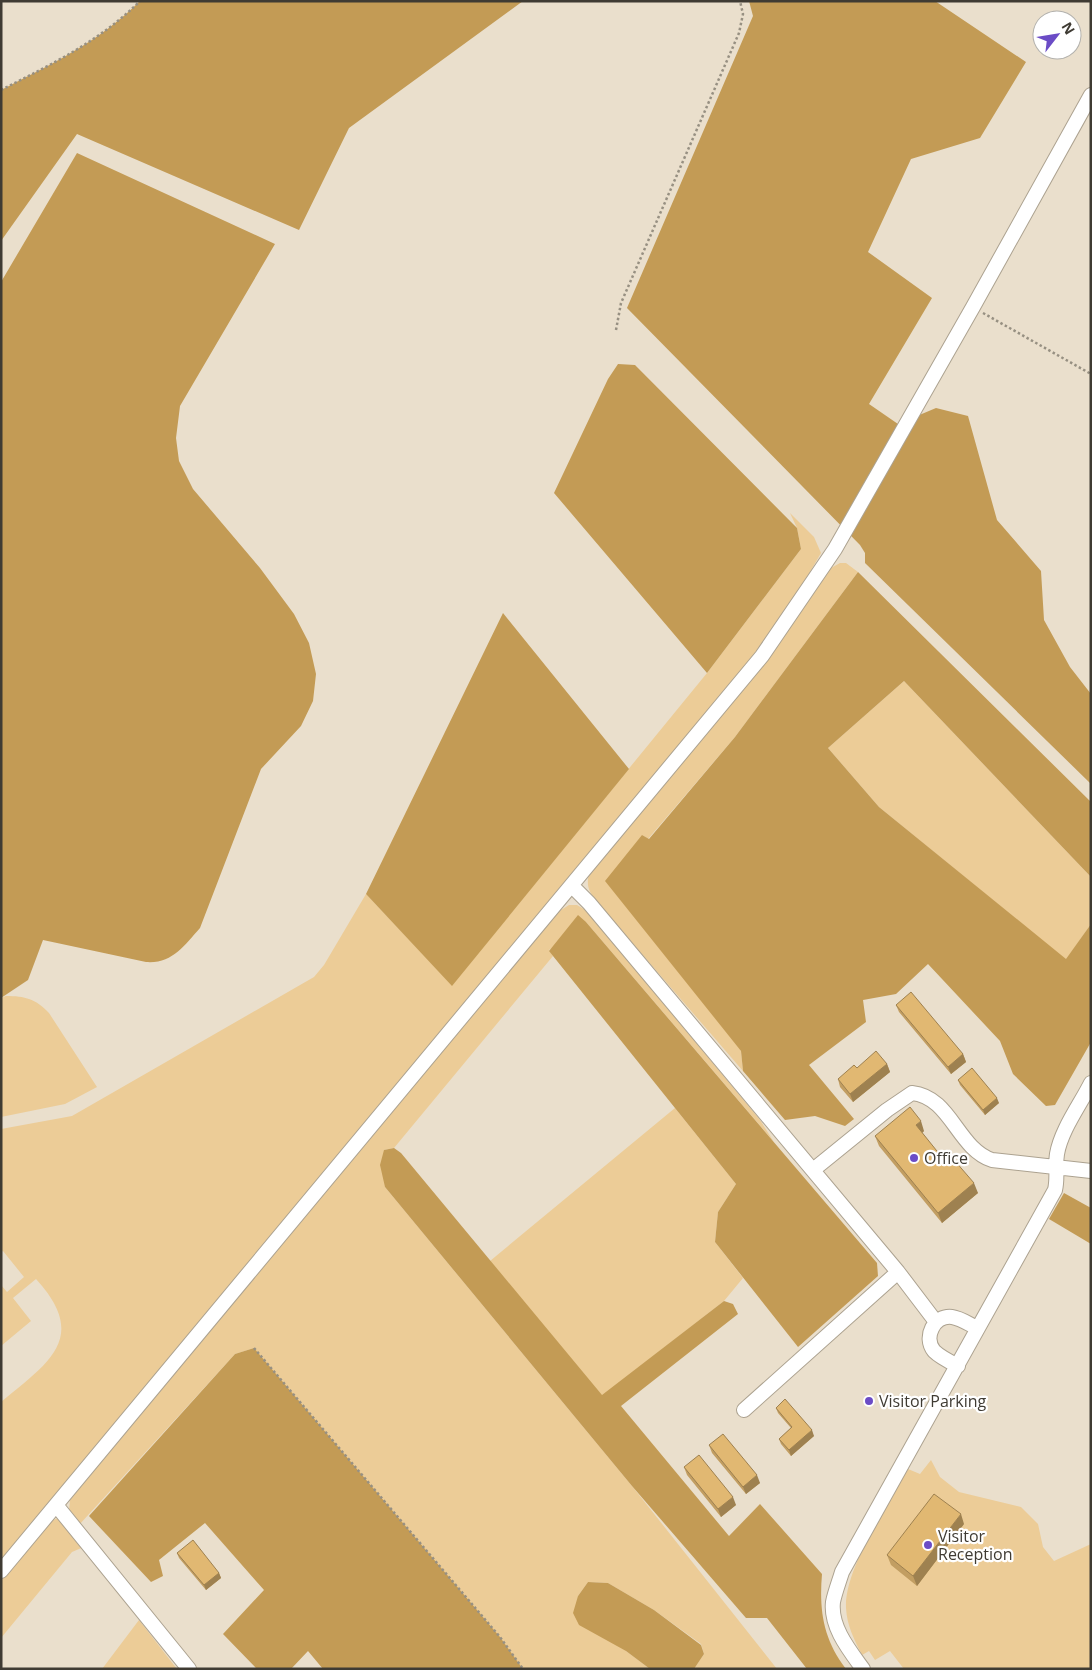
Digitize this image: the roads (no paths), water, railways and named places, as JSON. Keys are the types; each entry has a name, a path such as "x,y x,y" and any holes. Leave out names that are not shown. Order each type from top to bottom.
{"street":[{"path":"1,1571 762,656 835,549 1091,95"},
{"path":"572,886 589,903 813,1170 898,1272 936,1322"},
{"path":"863,1669 845,1644 836,1620 833,1604 842,1572 1055,1190 1057,1155 1061,1142 1091,1083"},
{"path":"813,1170 912,1092 923,1094 934,1100 981,1156 992,1160 1091,1171"},
{"path":"744,1410 898,1272"},
{"path":"958,1366 939,1355 930,1344 931,1330 936,1322 952,1317 977,1328"},
{"path":"56,1505 189,1669"}],"place":[{"name":"Office","path":"914,1158"},
{"name":"Visitor Parking","path":"869,1401"},
{"name":"Visitor Reception","path":"928,1545"}]}
